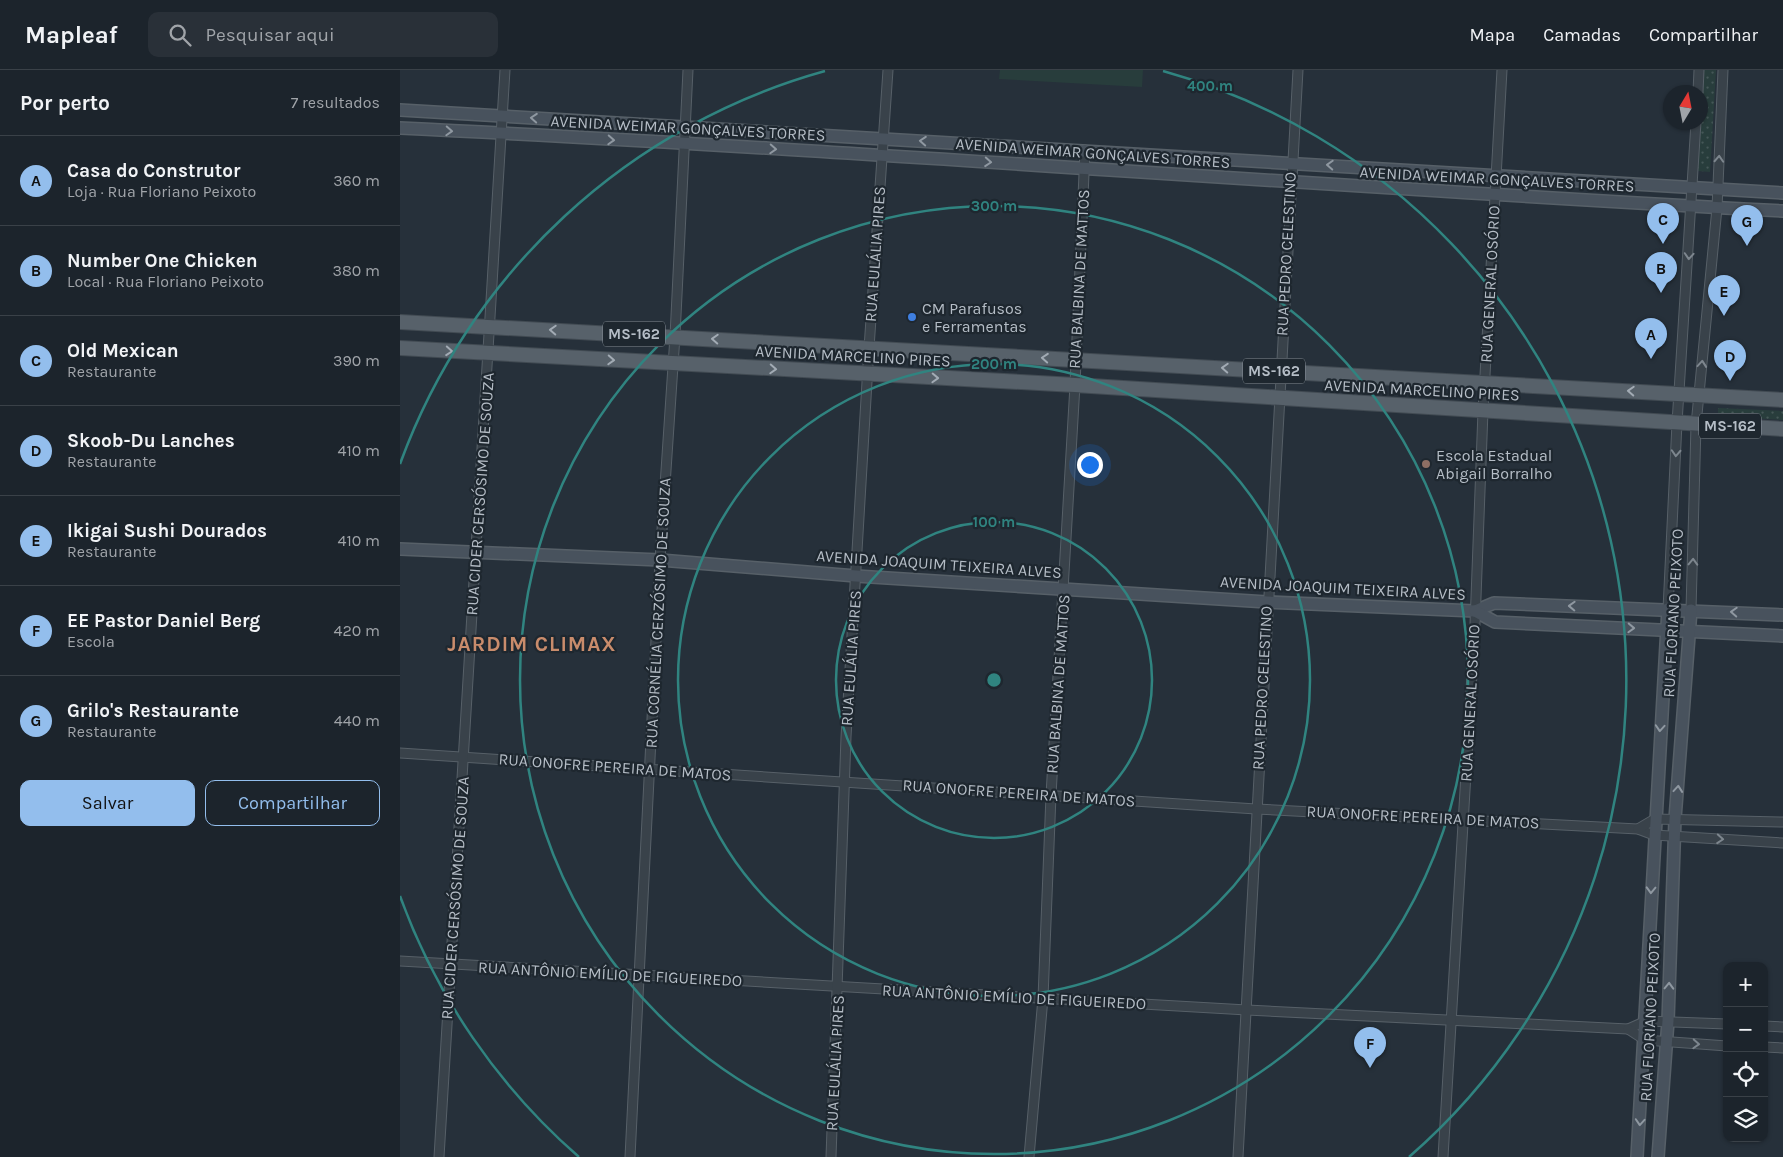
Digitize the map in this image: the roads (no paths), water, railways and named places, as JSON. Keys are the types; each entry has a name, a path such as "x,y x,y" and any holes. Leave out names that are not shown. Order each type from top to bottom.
{"main road":[{"name":"AVENIDA WEIMAR GONÇALVES TORRES","path":"400,110 1783,193"},
{"name":"AVENIDA WEIMAR GONÇALVES TORRES","path":"400,128 881,155 1290,184 1783,211"},
{"name":"AVENIDA MARCELINO PIRES","path":"400,322 675,336 1783,400"},
{"name":"AVENIDA MARCELINO PIRES","path":"400,348 1075,386 1783,429"},
{"name":"AVENIDA JOAQUIM TEIXEIRA ALVES","path":"400,548 660,560 856,576 1267,602 1475,611 1494,603 1783,615"},
{"name":"RUA FLORIANO PEIXOTO","path":"1637,1157 1668,609"},
{"name":"RUA FLORIANO PEIXOTO","path":"1658,1157 1668,1021 1675,819 1691,630 1691,610"},
{"name":"AVENIDA JOAQUIM TEIXEIRA ALVES","path":"1475,611 1495,622 1691,630 1783,636"}],"street":[{"name":"RUA CIDER CERSÓSIMO DE SOUZA","path":"438,1157 506,70"},
{"name":"RUA CORNÉLIA CERZÓSIMO DE SOUZA","path":"630,1157 660,560 675,336 688,70"},
{"name":"RUA EULÁLIA PIRES","path":"831,1157 845,782 867,375 888,70"},
{"name":"RUA PEDRO CELESTINO","path":"1238,1157 1267,602 1280,399 1291,163 1298,70"},
{"name":"RUA GENERAL OSÓRIO","path":"1443,1157 1464,819 1483,411 1502,70"},
{"path":"1698,85 1699,70"},
{"name":"RUA FLORIANO PEIXOTO","path":"1691,610 1696,424 1717,208 1724,70"},
{"name":"RUA FLORIANO PEIXOTO","path":"1668,609 1677,423 1693,207 1696,130"},
{"name":"RUA BALBINA DE MATTOS","path":"1030,1157 1042,998 1051,795 1075,386 1085,150"},
{"name":"RUA ONOFRE PEREIRA DE MATOS","path":"400,753 1256,809 1638,828 1654,835 1783,843"},
{"path":"1638,828 1655,819 1783,822"},
{"name":"RUA ANTÔNIO EMÍLIO DE FIGUEIREDO","path":"400,961 1247,1010 1628,1029 1646,1021 1723,1024"},
{"path":"1768,1026 1783,1027"},
{"name":"RUA ANTÔNIO EMÍLIO DE FIGUEIREDO","path":"1628,1029 1645,1040 1723,1046"},
{"path":"1768,1048 1783,1048"}],"place":[{"name":"Old Mexican","path":"1663,244"},
{"name":"Grilo's Restaurante","path":"1747,246"},
{"name":"Number One Chicken","path":"1661,293"},
{"name":"Ikigai Sushi Dourados","path":"1724,316"},
{"name":"CM Parafusos e Ferramentas","path":"912,317"},
{"name":"Casa do Construtor","path":"1651,359"},
{"name":"Skoob-Du Lanches","path":"1730,381"},
{"name":"Escola Estadual Abigail Borralho","path":"1426,464"},
{"name":"EE Pastor Daniel Berg","path":"1370,1068"}],"district":[{"name":"JARDIM CLIMAX","path":"532,644"}]}
